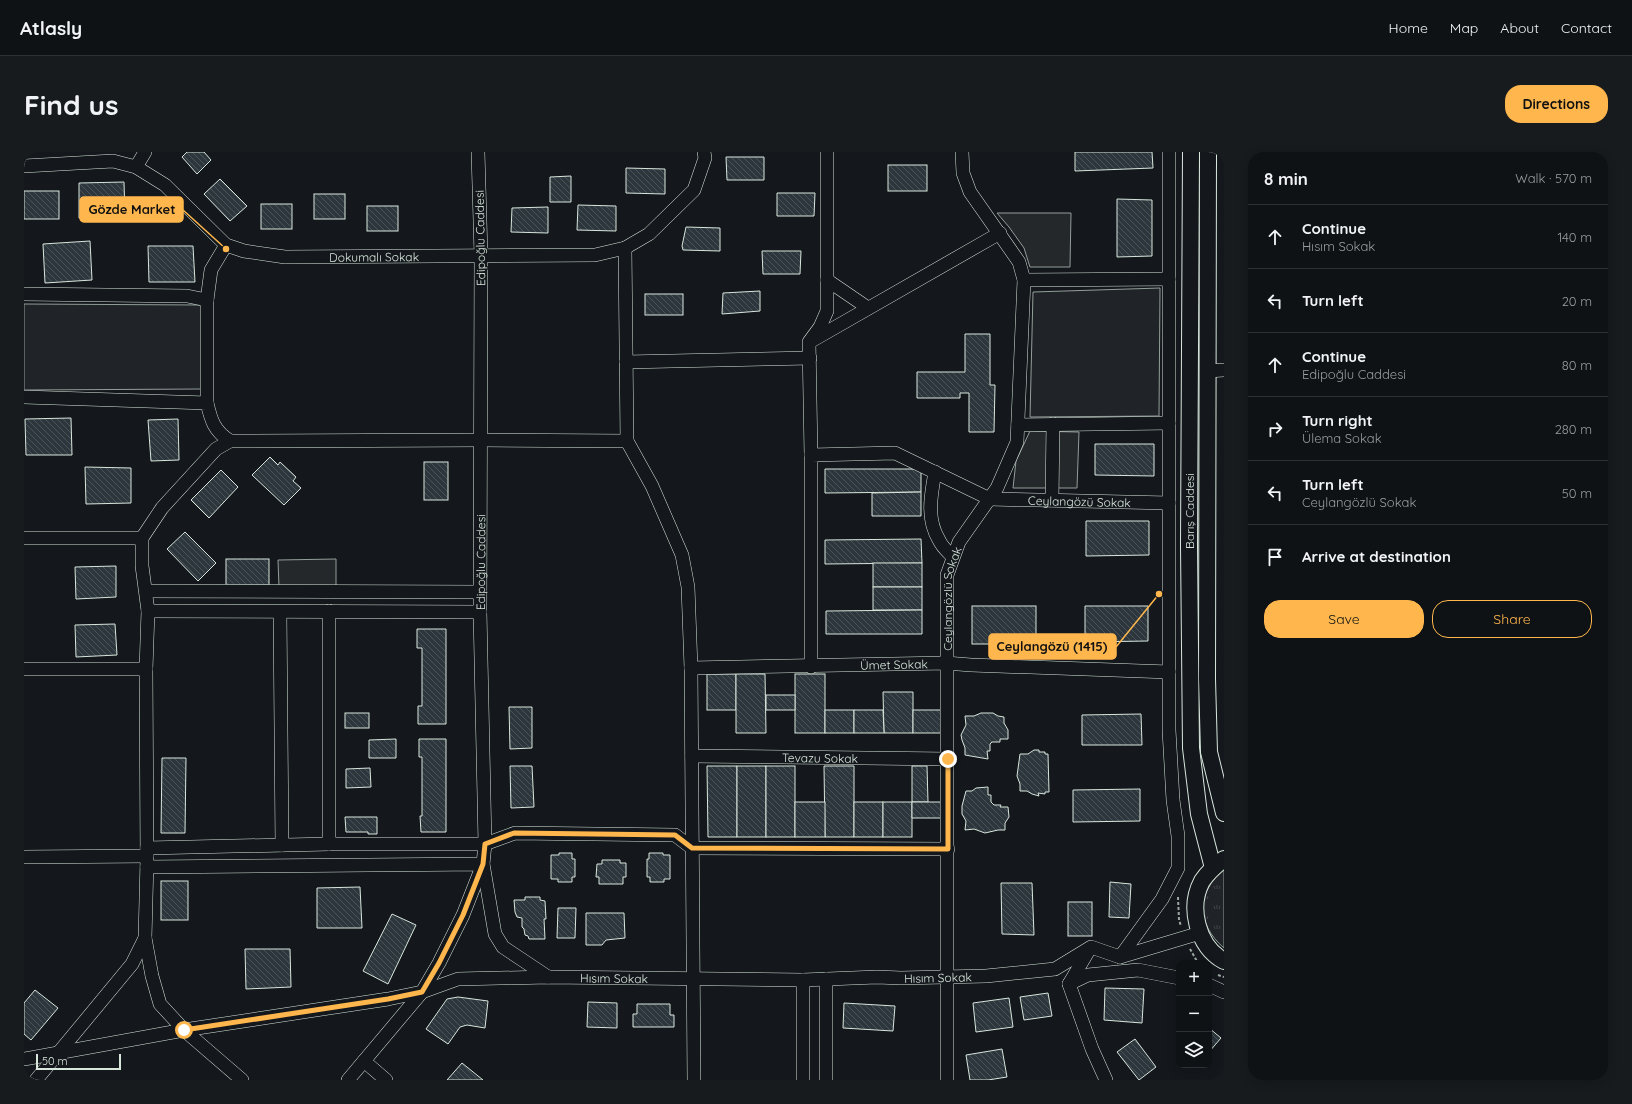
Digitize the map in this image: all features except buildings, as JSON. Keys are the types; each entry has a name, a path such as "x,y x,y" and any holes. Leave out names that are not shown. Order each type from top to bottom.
{"main road":[{"name":"Barış Caddesi","path":"1191,152 1189,531 1191,748 1199,814 1218,863"},
{"name":"Barış Caddesi","path":"1208,152 1207,679 1209,752 1224,814"},
{"path":"1218,863 1202,882 1196,898 1195,916 1200,933 1209,948 1224,961"}],"street":[{"path":"136,167 145,152"},
{"name":"Edipoğlu Caddesi","path":"348,1080 422,992 439,963 463,915 483,864 485,844 480,612 481,254 478,152"},
{"name":"Dokumalı Sokak","path":"24,166 113,161 136,167 165,185 226,245 244,251 285,257 389,257 481,254 595,255 625,248 649,234 694,190 704,158 704,152"},
{"path":"811,667 811,455 809,342 820,327 827,311 827,152"},
{"name":"Ceylangözlü Sokak","path":"947,1080 947,575 959,542 997,488 1017,442 1024,280 1019,262 970,192 963,173 962,152"},
{"path":"1120,957 1162,899 1178,868 1178,836 1173,800 1169,730 1169,152"},
{"path":"809,342 1000,233"},
{"path":"226,245 211,270 207,300 207,403 210,420 221,436 230,441 627,441"},
{"path":"625,248 627,441 652,486 682,555 688,588 691,668 694,1080"},
{"path":"1024,280 1170,279"},
{"path":"827,280 868,308"},
{"path":"24,294 187,296 207,300"},
{"path":"626,362 810,358"},
{"path":"1207,371 1224,370"},
{"path":"24,397 207,403"},
{"path":"1018,425 1170,422"},
{"path":"1052,500 1053,424"},
{"path":"230,441 216,449 162,508 142,538 142,566 148,611 146,669 147,857 145,938 152,976 160,1004 184,1030 242,1080"},
{"path":"811,455 895,453 990,499"},
{"path":"935,472 930,504 931,524 939,541 953,557"},
{"name":"Ceylangözü Sokak","path":"990,499 1170,503"},
{"path":"24,538 142,538"},
{"path":"146,591 480,592"},
{"path":"148,611 480,612"},
{"path":"329,611 329,844"},
{"path":"280,612 282,845"},
{"name":"Ümet Sokak","path":"691,668 811,667 946,663 1170,672"},
{"path":"24,669 146,669"},
{"name":"Tevazu Sokak","path":"692,756 948,759"},
{"path":"147,857 282,845 485,844 514,833 675,835 692,848 948,849"},
{"path":"24,857 147,857 483,864 495,934 503,947 548,977"},
{"path":"1069,984 1091,947 1120,957 1200,933"},
{"path":"36,1080 132,964 145,938"},
{"name":"Hısım Sokak","path":"24,1059 60,1051 184,1030 388,999 422,992 458,979 548,977 803,980 986,976 1055,969 1091,947"},
{"path":"1069,984 1088,975 1138,970 1176,977"},
{"path":"826,979 826,1080"},
{"path":"803,980 803,1080"},
{"path":"1069,984 1092,1048 1106,1080"},
{"path":"1212,986 1224,992"},
{"path":"364,1061 386,1080"}],"green space":[{"path":"1160,288 1159,416 1030,417 1033,292"},
{"path":"24,304 201,305 202,389 24,390"},
{"path":"1224,869 1224,948 1208,929 1204,919 1203,908 1204,898 1208,888"}],"shaded area":[{"path":"997,213 1071,213 1070,267 1030,267 1024,248"},
{"path":"1030,431 1079,432 1077,488 1013,488 1016,461"},
{"path":"336,559 336,587 279,587 278,560"}],"place":[{"name":"Gözde Market","path":"226,249"},
{"name":"Ceylangözü (1415)","path":"1159,594"}],"route":[{"path":"184,1030 388,999 422,992 439,963 463,915 483,864 485,844 514,833 675,835 692,848 948,849 948,759"}]}
